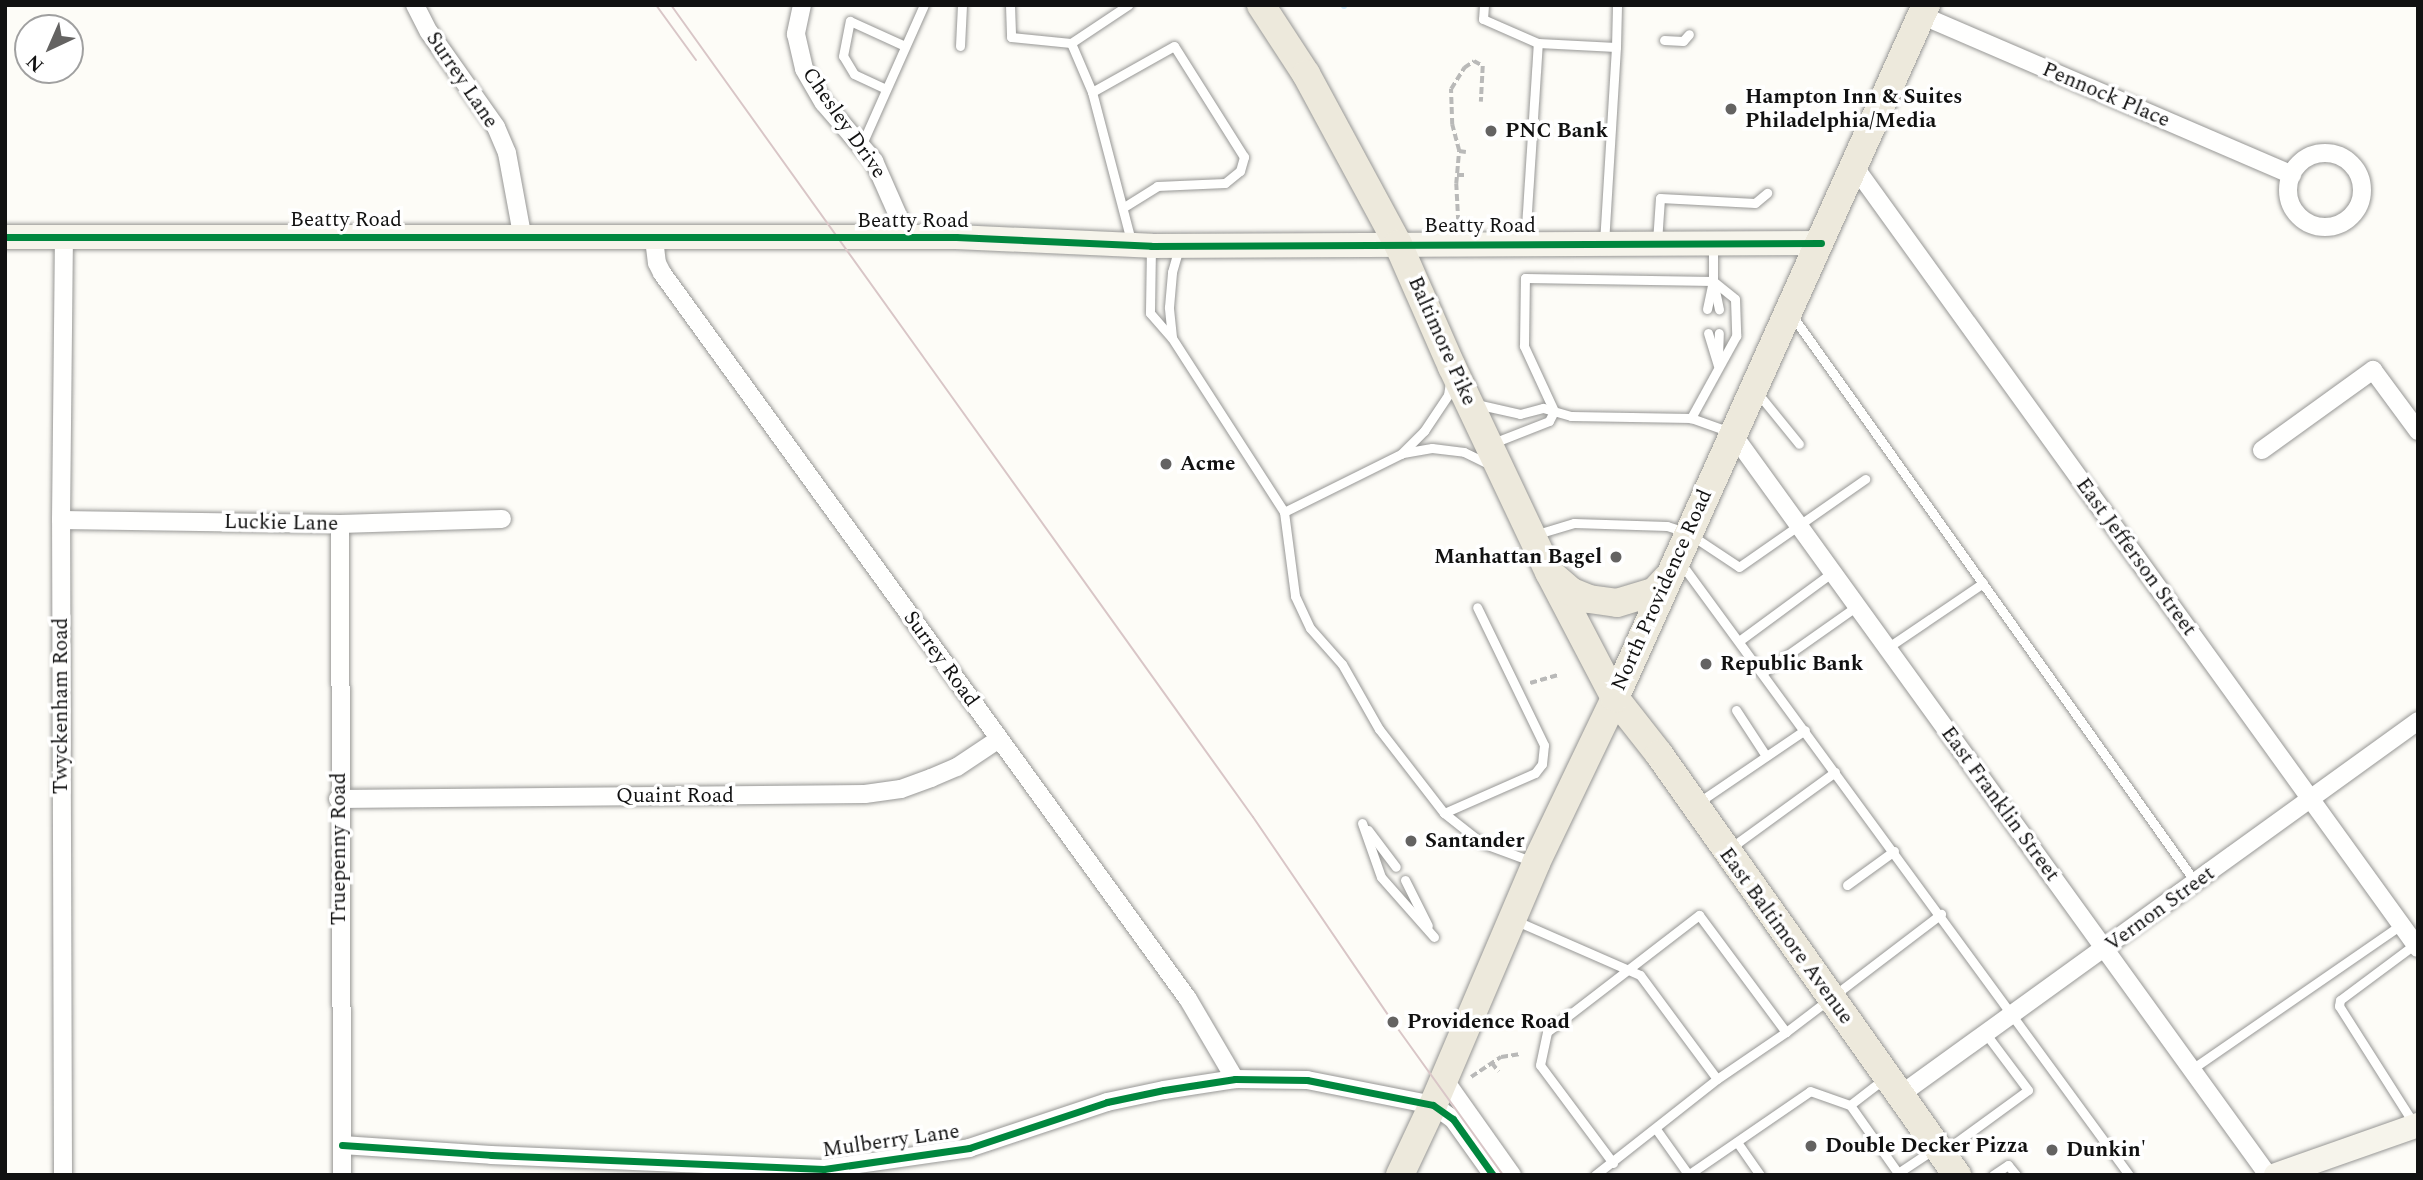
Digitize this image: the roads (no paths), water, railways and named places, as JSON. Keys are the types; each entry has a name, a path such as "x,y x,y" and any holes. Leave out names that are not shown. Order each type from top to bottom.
{"main road":[{"name":"Baltimore Pike","path":"1261,5 1306,74 1398,244 1452,367 1491,444 1549,572 1615,698"},
{"name":"North Providence Road","path":"1399,1175 1433,1105 1457,1078 1511,919 1615,698 1732,433 1821,243 1923,10"},
{"path":"1549,572 1572,592 1589,599 1616,603 1654,592 1678,556"},
{"name":"East Baltimore Avenue","path":"1615,698 1945,1158"}],"street":[{"name":"Surrey Lane","path":"415,5 429,32 496,127 507,153 523,239"},
{"name":"Chesley Drive","path":"802,5 796,34 804,69 824,103 862,144 885,182 908,238"},
{"name":"Pennock Place","path":"1923,10 2292,175"},
{"path":"2328,154 2344,159 2360,178 2362,189 2359,205 2352,216 2339,225 2319,227 2306,222 2290,202 2288,188 2292,175 2304,160 2315,155 2328,154"},
{"name":"East Jefferson Street","path":"1854,166 2416,946"},
{"name":"Beatty Road","path":"5,237 908,238 1142,246 1821,243"},
{"name":"Twyckenham Road","path":"62,1175 61,520 64,237"},
{"name":"Surrey Road","path":"654,239 657,263 662,273 1188,999 1235,1079"},
{"path":"2262,450 2373,370 2418,431"},
{"name":"East Franklin Street","path":"1732,433 2268,1175"},
{"name":"Luckie Lane","path":"61,520 340,524 502,519"},
{"name":"Truepenny Road","path":"340,524 338,799 342,1175"},
{"name":"Vernon Street","path":"1893,1086 1986,1034 2418,721"},
{"name":"Quaint Road","path":"338,799 865,794 901,789 931,778 957,767 999,739"},
{"path":"1457,1078 1511,1174"},
{"name":"Mulberry Lane","path":"342,1145 683,1169 824,1169 916,1158 969,1148 1107,1102 1235,1079 1307,1080 1433,1105"},
{"path":"1433,1105 1453,1119 1493,1175"},
{"path":"2276,1175 2417,1125"}],"lane":[{"path":"862,144 924,5"},
{"path":"960,46 962,5"},
{"path":"1010,5 1011,37 1071,43 1128,5"},
{"path":"1484,5 1483,19 1538,43 1616,47"},
{"path":"1604,243 1617,5"},
{"path":"886,89 855,74 843,56 850,20 905,46"},
{"path":"1664,40 1683,41 1689,34"},
{"path":"1071,43 1091,93 1124,207 1142,246 1150,313 1172,338 1284,512 1295,596 1310,628 1342,664 1379,729 1444,813 1482,843 1536,863"},
{"path":"1525,243 1538,43"},
{"path":"1091,93 1174,46 1244,157 1240,172 1224,183 1157,186 1124,207"},
{"path":"1657,243 1660,198 1755,202 1767,192"},
{"path":"1713,244 1713,281 1718,309"},
{"path":"1172,338 1169,307 1172,271 1179,246"},
{"path":"1554,411 1524,346 1525,278 1713,281 1735,299 1736,336 1691,418"},
{"path":"1707,309 1713,281"},
{"path":"1789,311 2196,883"},
{"path":"1718,366 1719,332"},
{"path":"1708,333 1718,366"},
{"path":"1284,512 1401,453 1424,431 1448,395 1452,367"},
{"path":"1753,387 1799,444"},
{"path":"1469,402 1520,414 1543,408 1572,416 1691,418 1732,433"},
{"path":"1491,444 1549,421 1554,411"},
{"path":"1401,453 1433,449 1464,452 1482,459 1506,477"},
{"path":"1678,556 1739,567 1865,479"},
{"path":"1533,535 1574,523 1667,526 1678,556 2129,1175"},
{"path":"1739,641 1833,572"},
{"path":"1887,648 1983,583"},
{"path":"1762,673 1857,606"},
{"path":"1444,813 1535,774 1542,764 1544,745 1477,607"},
{"path":"1736,710 1766,756"},
{"path":"1694,805 1805,730"},
{"path":"1725,851 1835,772"},
{"path":"1396,867 1362,823 1381,877 1434,937 1405,880"},
{"path":"1847,885 1894,851"},
{"path":"1595,1175 1717,1079 1786,1032 1941,914"},
{"path":"1613,1163 1540,1065 1546,1032 1699,915 1786,1032"},
{"path":"1511,919 1640,975 1717,1079"},
{"path":"2192,1069 2401,925"},
{"path":"2416,946 2340,1000 2339,1006 2417,1125"},
{"path":"1656,1129 1688,1174 1810,1091 1850,1105 1898,1173 1945,1158 2028,1090 1986,1034"},
{"path":"1850,1105 1893,1086"},
{"path":"1737,1142 1760,1175"},
{"path":"1993,1175 2008,1165 2016,1175"}],"tram line":[{"path":"656,5 696,60"},
{"path":"671,5 1253,817 1393,1022 1503,1175"}],"place":[{"name":"Hampton Inn & Suites Philadelphia/Media","path":"1731,109"},
{"name":"PNC Bank","path":"1491,131"},
{"name":"Acme","path":"1166,464"},
{"name":"Manhattan Bagel","path":"1616,557"},
{"name":"Republic Bank","path":"1706,664"},
{"name":"Santander","path":"1411,841"},
{"name":"Providence Road","path":"1393,1022"},
{"name":"Double Decker Pizza","path":"1811,1146"},
{"name":"Dunkin'","path":"2052,1150"}]}
